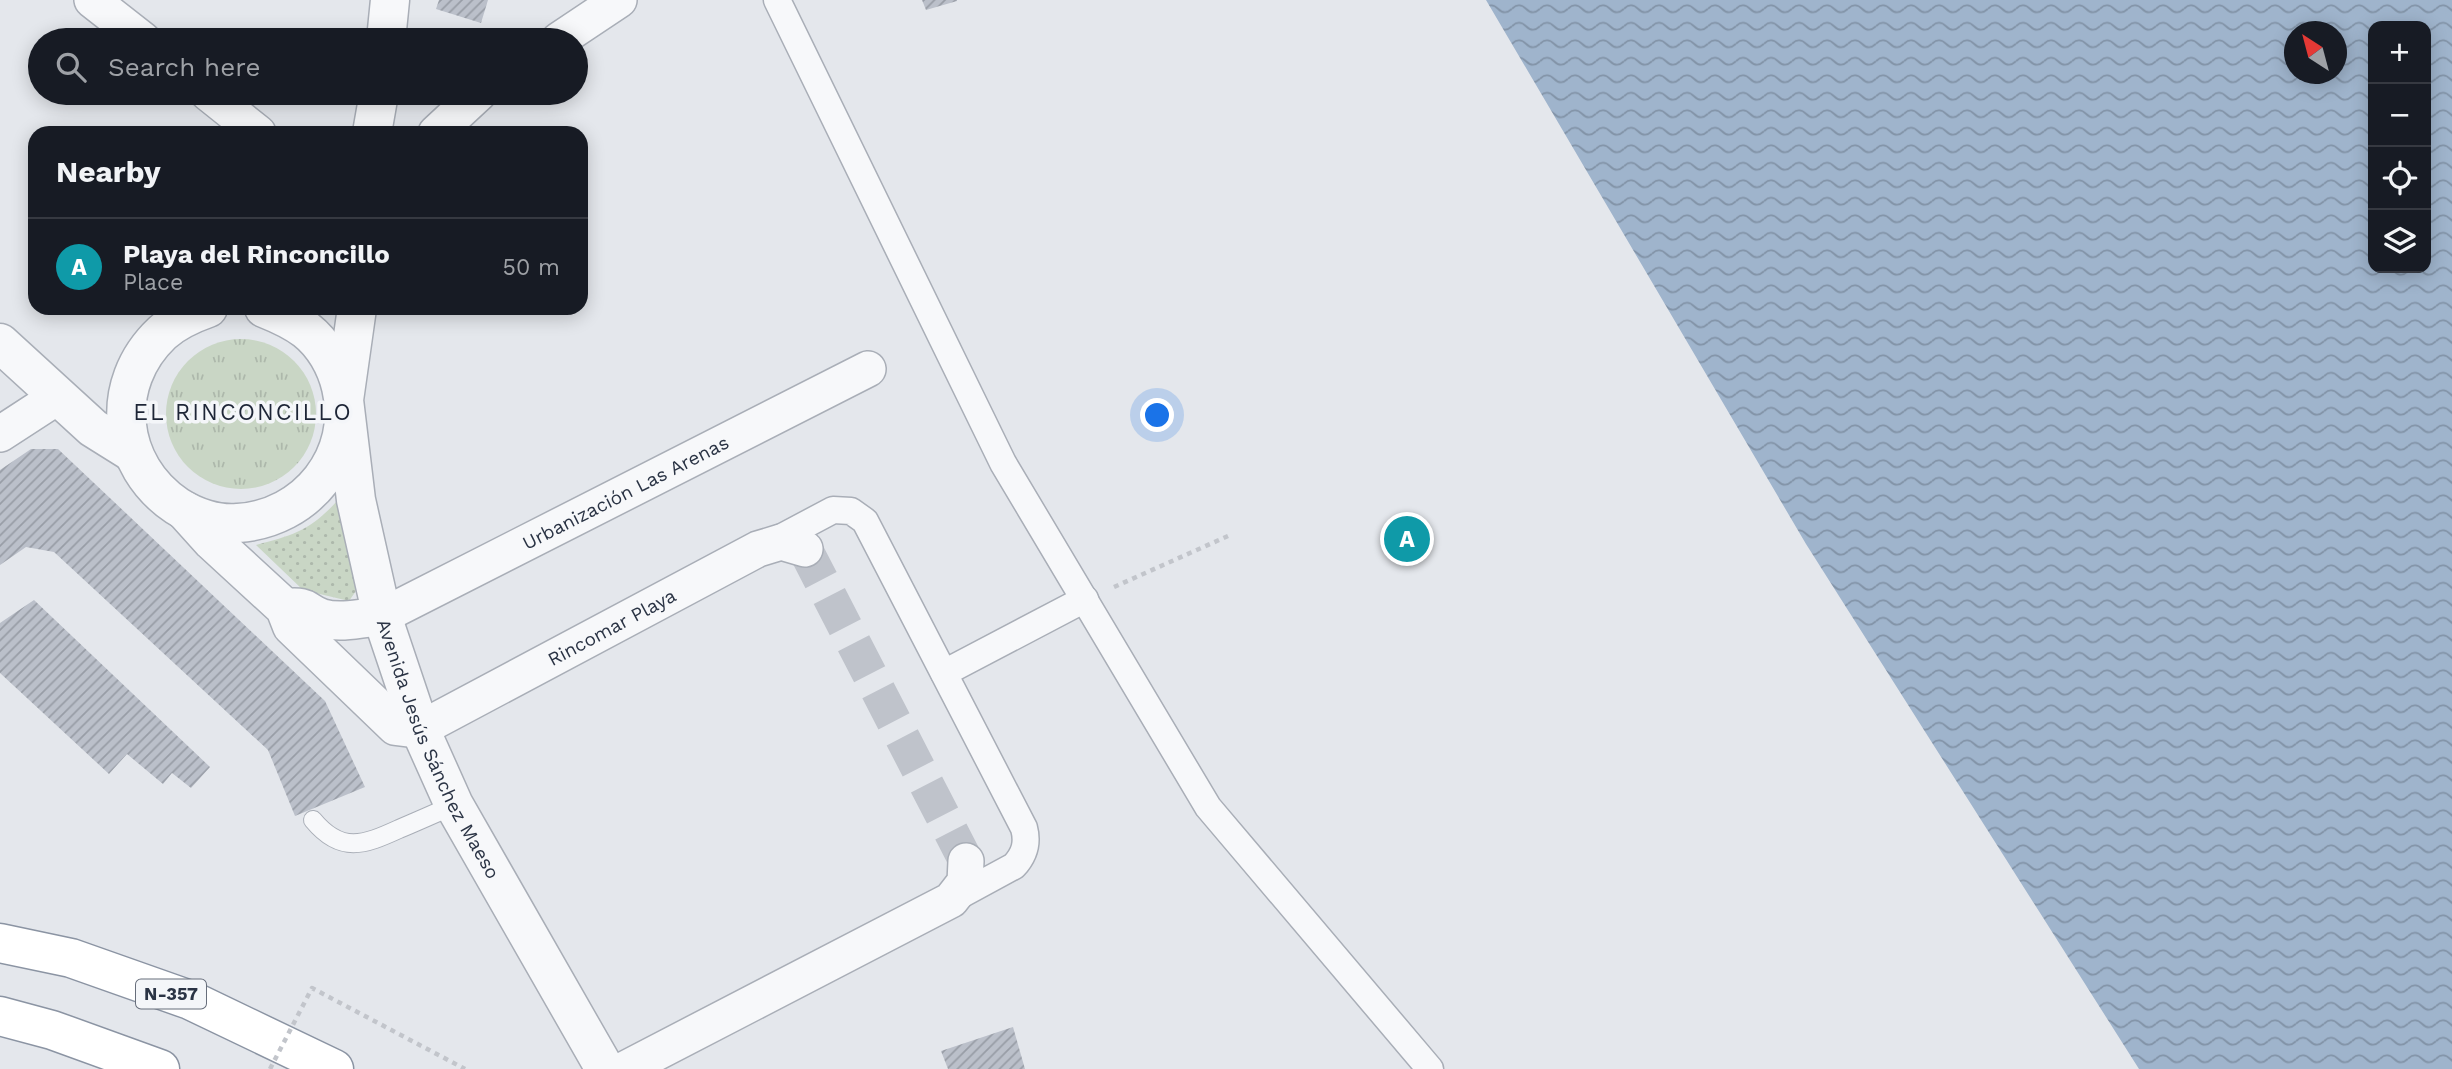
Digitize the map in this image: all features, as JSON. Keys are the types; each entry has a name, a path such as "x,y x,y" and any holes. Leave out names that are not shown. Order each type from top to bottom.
{"highway":[{"name":"N-357","path":"0,943 71,958 190,1000 334,1069"},
{"path":"0,1016 52,1030 160,1069"}],"street":[{"path":"93,0 128,28"},
{"path":"387,28 390,0"},
{"path":"577,28 620,0"},
{"path":"777,0 1003,463 1208,807 1430,1069"},
{"path":"223,105 249,126"},
{"path":"373,126 377,105"},
{"path":"444,126 466,105"},
{"path":"190,315 163,332 145,352 133,375 126,401 127,428 133,453 145,476 163,496 184,511 212,541 285,608 292,626 396,726 420,729"},
{"path":"281,315 308,331 326,351 338,374 344,400"},
{"path":"184,511 209,520 235,523 262,520 287,511 308,495 326,476 338,452 344,426 344,400 356,315"},
{"path":"0,343 93,428 133,453"},
{"name":"Urbanización Las Arenas","path":"383,616 869,369"},
{"path":"0,435 57,397"},
{"name":"Avenida Jesús Sánchez Maeso","path":"344,400 356,500 383,616 420,729 454,805 605,1069"},
{"path":"625,1069 1014,866 1026,848 1024,828 865,521 851,511 834,510 769,544"},
{"path":"769,544 781,541 805,549"},
{"name":"Rincomar Playa","path":"420,729 769,544"},
{"path":"944,673 1085,599"},
{"path":"285,608 303,607 320,618 341,620 383,616"},
{"path":"951,900 965,882 966,861"}],"lane":[{"path":"313,820 323,832 337,841 369,843 454,805"}],"path":[{"path":"1085,599 1228,536"},
{"path":"270,1069 312,988 465,1069"}],"green space":[{"path":"241,339 270,345 294,361 310,385 316,414 310,443 294,467 270,483 241,489 212,483 188,467 172,443 166,414 172,385 188,361 212,345"},
{"path":"338,500 358,588 349,601 303,590 256,545 301,530"}],"water":[{"path":"1486,0 2452,0 2452,1069 2139,1069 1806,544"}],"building":[{"path":"439,0 488,0 481,23 436,9"},
{"path":"922,0 957,0 957,1 926,10"},
{"path":"31,449 58,449 325,701 365,787 295,816 268,750 54,552 26,547 0,565 0,470"},
{"path":"34,600 210,767 191,788 172,773 163,784 127,754 109,774 0,673 0,623"},
{"path":"1013,1027 1025,1069 948,1069 941,1051"}],"tunnel":[{"path":"805,549 966,861"}],"place":[{"name":"Playa del Rinconcillo","path":"1407,539"}],"district":[{"name":"EL RINCONCILLO","path":"243,412"}]}
